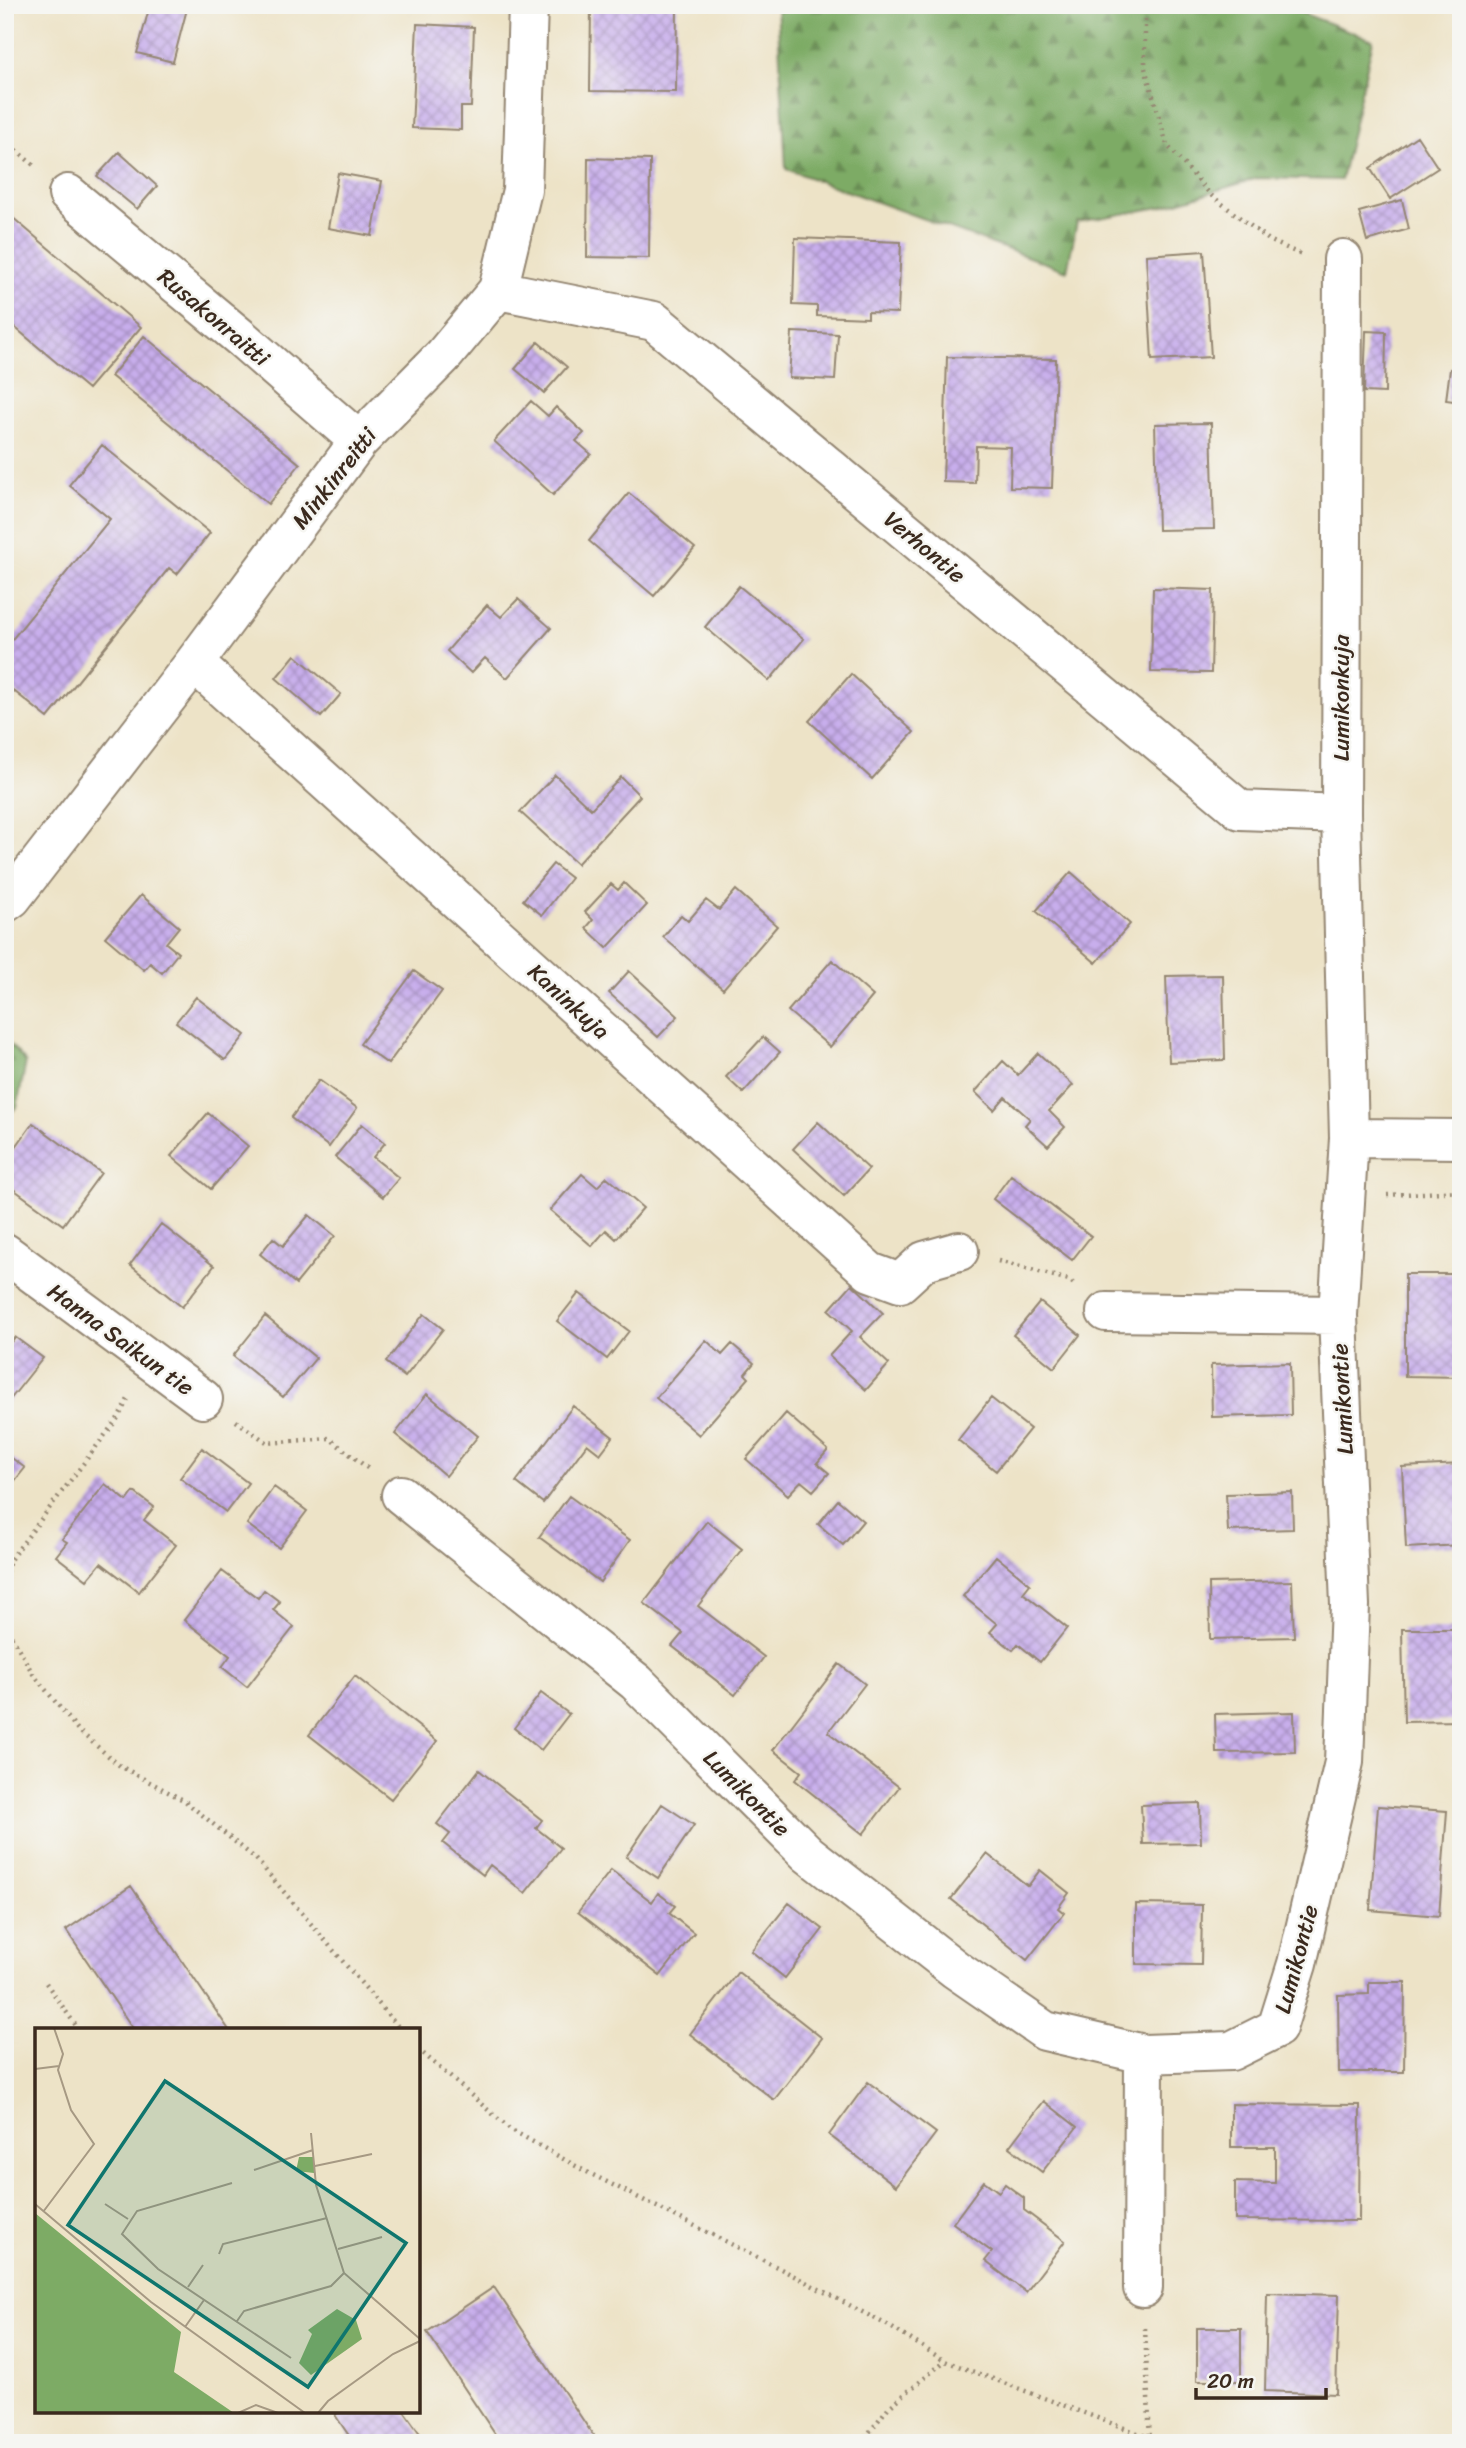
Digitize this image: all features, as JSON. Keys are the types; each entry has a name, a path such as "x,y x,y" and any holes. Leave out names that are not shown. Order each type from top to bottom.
{"street":[{"name":"Minkinreitti","path":"5,904 194,663 359,441 444,355 498,290 523,190 528,5"},
{"name":"Rusakonraitti","path":"68,194 241,338 359,441"},
{"name":"Lumikonkuja","path":"1343,266 1341,814 1349,1138"},
{"name":"Verhontie","path":"498,290 654,321 1240,810 1341,814"},
{"name":"Kaninkuja","path":"194,663 870,1272 900,1283 925,1261 959,1251"},
{"path":"1349,1138 1461,1139"},
{"name":"Lumikontie","path":"401,1495 636,1682 808,1853 956,1969 1045,2032 1144,2054 1231,2050 1277,2028 1297,1964 1345,1762 1350,1605 1338,1315 1349,1138"},
{"name":"Hanna Saikun tie","path":"5,1253 204,1399"},
{"path":"1106,1312 1338,1315"},
{"path":"1143,2288 1144,2054"}],"path":[{"path":"1144,5 1145,68 1167,145 1212,196 1269,240 1343,266"},
{"path":"1345,1197 1461,1191"},
{"path":"959,1251 1069,1280 1106,1312"},
{"path":"5,1579 10,1560 118,1418 149,1359"},
{"path":"204,1399 268,1443 329,1438 401,1495"},
{"path":"5,1617 6,1626 33,1674 78,1730 120,1766 185,1801 256,1859 399,2028"},
{"path":"46,1983 78,2028"},
{"path":"420,2051 510,2129 583,2170 877,2319 944,2361 1151,2440 1143,2288"},
{"path":"861,2443 888,2407 944,2361"}],"green space":[{"path":"777,5 1281,5 1373,40 1341,180 1258,178 1161,207 1077,222 1067,271 786,169"},
{"path":"5,1039 26,1062 17,1107 5,1118"}],"building":[{"path":"150,5 188,5 173,62 137,53"},
{"path":"591,5 677,5 676,92 590,91"},
{"path":"417,24 474,27 471,107 461,107 461,130 412,128"},
{"path":"1417,136 1438,168 1390,199 1370,168"},
{"path":"119,152 157,186 137,209 97,176"},
{"path":"588,158 650,160 649,258 587,257"},
{"path":"338,173 382,181 372,236 328,228"},
{"path":"1402,200 1409,229 1367,241 1359,212"},
{"path":"5,211 141,327 88,389 5,319"},
{"path":"795,238 901,242 898,313 868,312 868,318 817,316 817,306 793,305"},
{"path":"1204,251 1211,357 1152,360 1146,255"},
{"path":"1366,331 1386,332 1385,393 1364,392"},
{"path":"792,332 838,334 835,380 789,378"},
{"path":"144,336 300,464 268,504 111,376"},
{"path":"538,342 567,367 544,393 515,369"},
{"path":"947,357 1056,359 1052,488 1010,487 1011,447 976,446 975,483 943,482"},
{"path":"1450,369 1461,371 1461,402 1446,400"},
{"path":"531,401 548,416 556,407 584,433 576,441 591,454 553,495 494,441"},
{"path":"1211,423 1214,529 1158,530 1155,424"},
{"path":"102,445 210,533 177,574 169,568 48,718 5,684 5,648 110,519 69,485"},
{"path":"629,493 695,548 654,596 589,541"},
{"path":"739,586 804,639 769,681 705,627"},
{"path":"1153,588 1213,590 1211,673 1151,672"},
{"path":"518,599 551,628 507,678 485,658 471,673 447,651 487,605 501,617"},
{"path":"295,655 341,694 321,717 276,678"},
{"path":"851,674 914,732 872,779 809,721"},
{"path":"555,775 591,809 621,777 640,796 577,864 520,812"},
{"path":"553,864 571,878 542,915 523,900"},
{"path":"1071,872 1130,924 1096,963 1036,911"},
{"path":"624,883 647,905 607,948 586,928 593,920 585,912 611,884 618,890"},
{"path":"736,890 777,926 723,989 663,937 681,915 688,921 706,900 719,910"},
{"path":"141,895 179,927 166,943 178,953 162,973 150,963 144,970 105,937"},
{"path":"832,960 873,996 830,1047 788,1011"},
{"path":"414,971 442,991 388,1064 360,1044"},
{"path":"629,971 678,1016 658,1037 609,993"},
{"path":"1223,975 1225,1060 1169,1062 1166,976"},
{"path":"196,997 245,1035 225,1060 176,1022"},
{"path":"763,1037 780,1052 743,1093 726,1077"},
{"path":"1038,1053 1073,1085 1049,1111 1065,1127 1048,1146 1025,1125 1030,1119 1005,1097 994,1110 975,1092 1003,1061 1018,1075"},
{"path":"319,1080 357,1108 329,1147 291,1118"},
{"path":"208,1113 248,1146 211,1189 171,1156"},
{"path":"818,1122 869,1169 844,1196 793,1149"},
{"path":"33,1123 101,1173 63,1225 5,1183 5,1162"},
{"path":"362,1124 385,1143 373,1157 399,1178 383,1197 335,1157"},
{"path":"582,1174 597,1187 607,1177 643,1208 616,1239 606,1230 592,1246 550,1210"},
{"path":"1011,1175 1091,1236 1072,1260 993,1199"},
{"path":"309,1215 335,1236 296,1284 260,1254 273,1238 283,1246"},
{"path":"161,1224 214,1266 182,1307 130,1265"},
{"path":"1405,1274 1461,1274 1461,1377 1405,1376"},
{"path":"852,1284 883,1313 860,1337 889,1364 866,1390 829,1356 852,1331 829,1310"},
{"path":"579,1293 629,1331 607,1359 557,1321"},
{"path":"1040,1302 1080,1335 1054,1368 1013,1335"},
{"path":"424,1314 443,1329 405,1377 386,1362"},
{"path":"265,1316 316,1358 283,1397 233,1356"},
{"path":"15,1337 43,1358 5,1406 5,1349"},
{"path":"706,1340 722,1355 732,1344 754,1363 745,1374 749,1378 699,1435 656,1398"},
{"path":"1290,1363 1291,1415 1212,1417 1211,1365"},
{"path":"427,1394 478,1436 446,1476 395,1434"},
{"path":"991,1398 1030,1429 996,1471 958,1440"},
{"path":"573,1406 613,1437 600,1454 587,1444 543,1503 516,1482"},
{"path":"786,1413 828,1450 817,1463 829,1473 813,1491 801,1481 788,1495 746,1459"},
{"path":"202,1448 248,1483 226,1512 180,1478"},
{"path":"5,1453 25,1468 5,1493"},
{"path":"1461,1464 1461,1545 1406,1548 1402,1467"},
{"path":"105,1484 127,1501 134,1492 154,1507 144,1520 176,1545 139,1592 101,1563 87,1580 56,1556 67,1542 62,1539"},
{"path":"274,1487 307,1511 279,1548 247,1524"},
{"path":"1292,1492 1293,1529 1228,1531 1226,1494"},
{"path":"569,1496 630,1540 600,1582 539,1537"},
{"path":"838,1500 863,1521 843,1545 818,1524"},
{"path":"707,1521 742,1549 698,1606 764,1657 735,1695 672,1646 683,1633 644,1603"},
{"path":"996,1556 1030,1584 1023,1593 1067,1628 1040,1662 1018,1644 1013,1650 990,1632 997,1624 963,1596"},
{"path":"222,1571 258,1598 264,1590 280,1602 273,1610 294,1627 247,1687 222,1667 230,1656 184,1620"},
{"path":"1292,1581 1294,1637 1210,1639 1209,1583"},
{"path":"1402,1629 1461,1629 1461,1721 1404,1722"},
{"path":"839,1664 865,1684 828,1732 899,1787 863,1834 795,1780 801,1772 773,1750"},
{"path":"355,1676 437,1741 391,1799 309,1735"},
{"path":"541,1693 569,1714 541,1750 514,1728"},
{"path":"1294,1712 1295,1752 1216,1753 1215,1714"},
{"path":"479,1770 542,1820 536,1828 561,1848 525,1893 490,1865 483,1875 443,1843 450,1834 437,1824"},
{"path":"1200,1803 1201,1843 1143,1844 1141,1805"},
{"path":"662,1804 694,1825 658,1878 626,1857"},
{"path":"1378,1806 1447,1811 1439,1916 1370,1910"},
{"path":"987,1854 1028,1886 1040,1870 1069,1893 1058,1908 1064,1913 1027,1960 951,1899"},
{"path":"611,1870 652,1902 658,1893 675,1906 669,1913 694,1933 660,1976 578,1912"},
{"path":"131,1886 228,2028 133,2028 66,1930"},
{"path":"789,1903 823,1929 785,1978 751,1951"},
{"path":"1136,1904 1202,1905 1201,1965 1136,1964"},
{"path":"738,1972 822,2038 774,2100 690,2034"},
{"path":"1369,1982 1405,1982 1404,2072 1339,2072 1338,1995 1369,1994"},
{"path":"868,2082 936,2133 896,2186 829,2135"},
{"path":"1044,2101 1077,2127 1042,2172 1009,2147"},
{"path":"1231,2104 1360,2105 1359,2221 1235,2220 1235,2182 1275,2183 1275,2147 1231,2147"},
{"path":"984,2181 999,2192 1005,2184 1024,2198 1024,2210 1065,2241 1026,2292 985,2261 992,2252 953,2223"},
{"path":"494,2287 595,2438 588,2443 501,2443 427,2332"},
{"path":"1267,2293 1339,2295 1336,2394 1265,2391"},
{"path":"1197,2328 1241,2328 1241,2381 1197,2381"},
{"path":"405,2413 421,2435 409,2443 354,2443 335,2415"}]}
